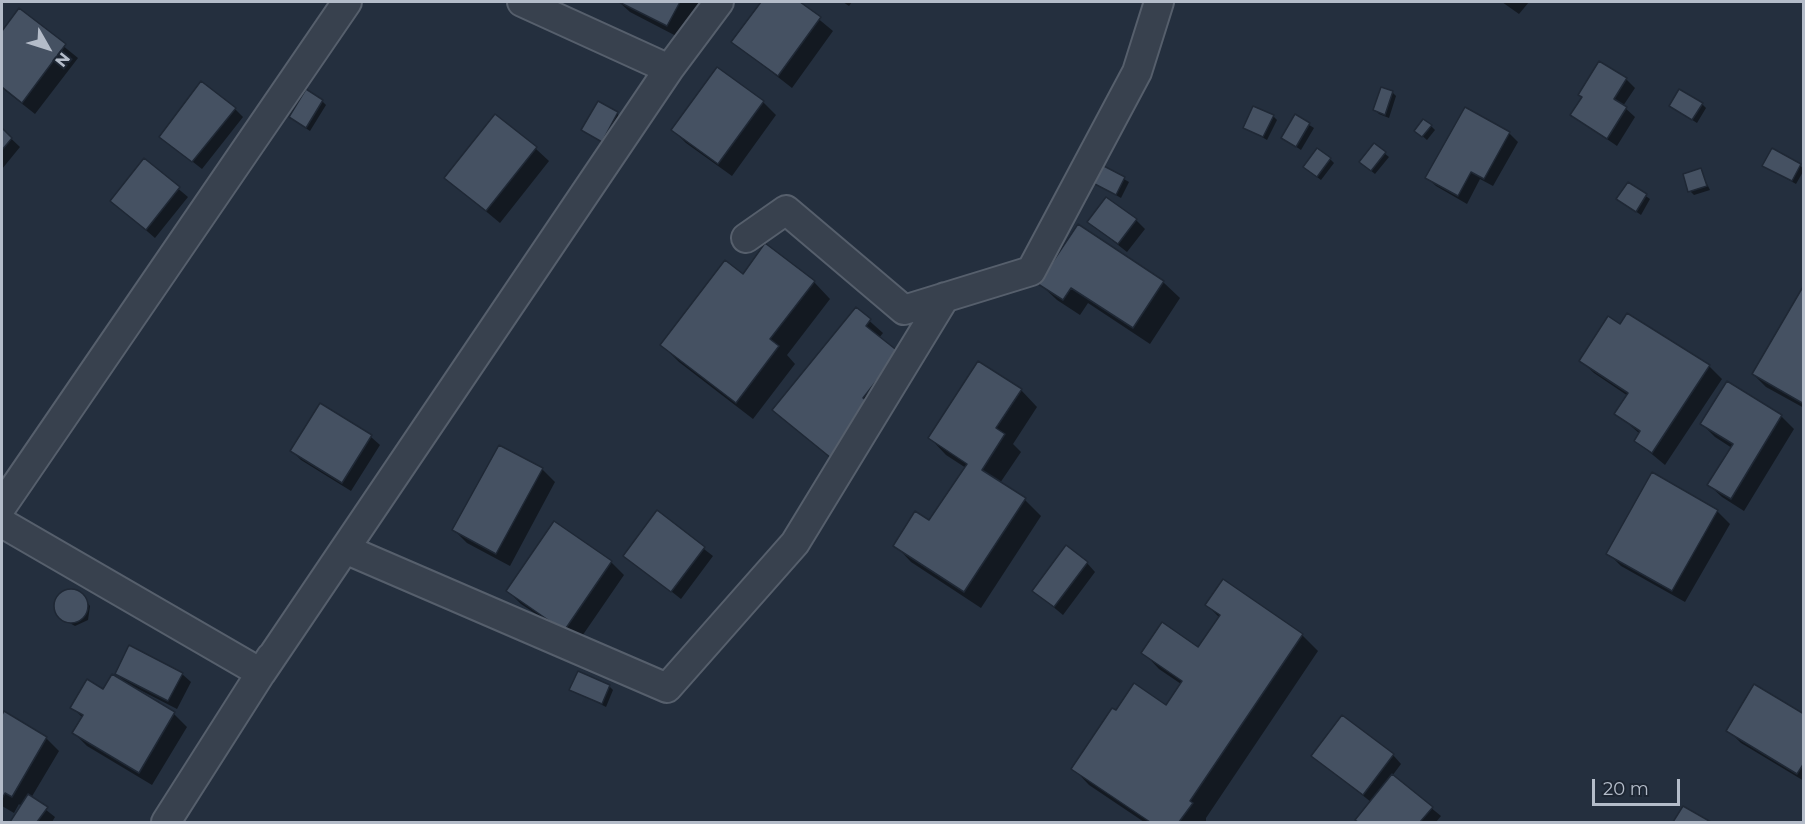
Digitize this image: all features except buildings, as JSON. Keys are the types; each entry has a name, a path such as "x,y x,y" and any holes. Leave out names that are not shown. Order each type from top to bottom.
{"street":[{"path":"2,506 347,2"},
{"path":"522,2 669,69"},
{"path":"2,523 261,673 669,69 719,2"},
{"path":"746,238 786,210 904,310 1030,271 1137,72 1159,2"},
{"path":"345,549 667,688 795,543 945,297"},
{"path":"166,822 276,650"}]}
